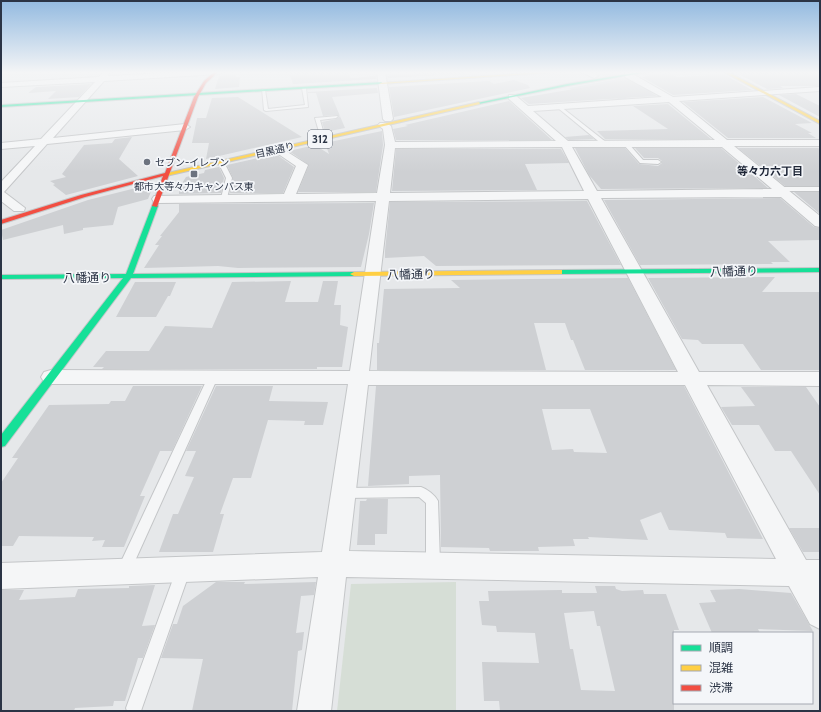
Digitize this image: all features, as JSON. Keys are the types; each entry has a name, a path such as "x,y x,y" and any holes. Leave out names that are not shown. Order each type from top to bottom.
{"street":[{"path":"1,106 14,105"},
{"path":"1,189 78,105"},
{"path":"1,443 128,276 194,105"},
{"path":"314,711 360,378 390,145 388,128 385,122 384,105"},
{"name":"目黒通り","path":"1,222 51,204 168,170 221,162 385,122 461,105"},
{"name":"目黒通り","path":"1,214 19,208 168,170 322,134 470,105"},
{"path":"521,105 565,144 693,379 808,573 820,614"},
{"path":"527,110 584,105"},
{"path":"679,105 820,222"},
{"path":"787,105 820,123"},
{"path":"1,146 185,127"},
{"path":"390,145 820,143"},
{"path":"278,149 302,165 289,197"},
{"path":"158,199 782,191"},
{"path":"1,195 19,208"},
{"name":"八幡通り","path":"1,277 820,270"},
{"path":"51,377 820,379"},
{"path":"1,576 334,564 808,573"}],"lane":[{"path":"265,105 266,110 307,105"},
{"path":"559,107 605,144"},
{"path":"322,134 317,119 336,117"},
{"path":"626,144 642,162 658,162"},
{"path":"221,162 229,178 224,198"},
{"path":"782,191 820,189"},
{"path":"123,572 213,377"},
{"path":"344,493 421,492 432,501 433,566"},
{"path":"134,708 184,569"}],"shaded area":[{"path":"456,582 456,711 337,711 351,584"}],"building":[{"path":"210,105 251,105 302,137 206,159 209,143 192,143 197,118 206,118"},
{"path":"320,105 335,105 340,116 323,116"},
{"path":"392,105 449,105 394,117"},
{"path":"491,105 514,105 552,140 396,140 393,129 408,126 405,125"},
{"path":"670,105 711,139 605,139 597,131 668,129 633,106"},
{"path":"687,105 779,105 812,123 795,124 812,133 808,133 816,138 728,138"},
{"path":"798,105 820,106 820,117"},
{"path":"340,116 345,128 325,132 322,122 336,119"},
{"path":"382,131 383,145 376,192 298,192 309,165 289,151 315,145 329,154 325,143"},
{"path":"589,135 594,139 569,140 565,137"},
{"path":"132,137 119,159 138,176 66,195 50,181 66,177 62,174 84,145 112,143 115,139"},
{"path":"575,148 625,148 639,164 658,166 662,163 662,161 658,158 644,158 635,148 721,148 768,188 601,189 589,175"},
{"path":"738,148 818,148 820,149 820,186 785,186"},
{"path":"396,149 561,149 569,163 525,164 537,190 392,191"},
{"path":"276,154 294,167 283,193 230,193 233,178 227,165"},
{"path":"219,167 224,178 221,193 179,194 179,188 186,177 204,173 205,170"},
{"path":"148,185 152,189 148,199 118,207 113,225 83,228 83,230 64,234 63,225 3,240 1,230 88,200"},
{"path":"794,192 820,192 820,214"},
{"path":"780,198 814,227 820,228 820,240 768,241 790,262 771,262 773,264 640,265 604,200"},
{"path":"587,201 621,265 436,266 424,256 385,258 390,202"},
{"path":"374,203 369,234 361,267 238,268 218,266 144,268 159,245 155,245 162,236 160,236 179,212 179,204"},
{"path":"775,277 762,292 820,292 820,370 761,370 743,344 702,344 698,340 682,339 648,278"},
{"path":"628,278 676,370 585,370 565,323 534,323 546,370 377,370 377,343 379,343 384,289 460,288 451,280"},
{"path":"291,281 285,302 318,302 323,281 338,281 334,305 341,305 340,325 348,327 342,367 317,367 317,369 102,369 104,367 93,367 106,351 149,351 165,326 212,328 232,282"},
{"path":"135,282 176,282 170,296 168,296 156,317 116,317"},
{"path":"133,386 202,386 172,451 160,451 140,496 145,496 124,547 102,547 105,540 92,541 94,537 19,536 13,546 1,546 1,483 18,458 12,458 49,405 109,404 111,401 125,401"},
{"path":"216,386 273,386 269,401 328,402 323,425 304,425 305,421 268,420 251,478 233,478 220,514 224,514 213,552 159,552 173,514 178,514 194,477 185,476 196,451 186,451"},
{"path":"376,386 684,386 763,539 727,538 725,533 669,530 661,512 640,520 648,540 588,537 589,539 573,539 575,546 538,547 539,551 490,551 489,548 441,547 440,475 409,476 409,484 368,486","holes":["542,409 590,409 607,453 574,452 573,449 552,450"]},
{"path":"741,387 806,387 820,407 820,495 791,451 775,451 759,425 732,425 721,407 755,406"},
{"path":"367,499 388,499 387,534 375,534 375,545 357,545 360,501 366,501"},
{"path":"789,528 820,528 820,552 803,552"},
{"path":"216,582 245,582 244,584 316,582 314,595 301,596 296,633 304,632 302,650 298,651 292,711 192,711 203,659 161,658 173,624 177,624 183,606"},
{"path":"155,585 142,626 155,625 143,658 138,658 125,701 114,701 113,706 75,708 74,711 1,711 1,590 24,590 19,600 75,597 78,589 129,588 129,586"},
{"path":"595,586 615,586 616,589 622,591 643,590 644,594 666,594 679,630 674,630 673,632 674,711 500,711 499,701 484,701 482,662 539,663 535,633 497,632 496,626 482,625 479,601 489,601 488,591 562,590 562,593 597,593","holes":["594,611 597,626 600,626 615,691 581,690 573,649 570,649 564,613"]},
{"path":"739,589 791,593 813,631 758,629 760,632 712,632 699,603 716,602 710,590"}],"traffic: fast":[{"path":"1,106 14,105"},
{"path":"1,443 128,277 155,206"},
{"path":"559,272 820,270"},
{"path":"1,277 354,274"}],"traffic: slow":[{"path":"166,174 469,105"},
{"path":"787,105 820,123"},
{"path":"354,274 559,272"}],"traffic: jam":[{"path":"155,206 193,105"},
{"path":"1,222 83,196 166,174"}],"place":[{"name":"セブン-イレブン","path":"147,162"},
{"name":"都市大等々力キャンパス東","path":"194,174"}],"district":[{"name":"等々力六丁目","path":"770,171"}]}
